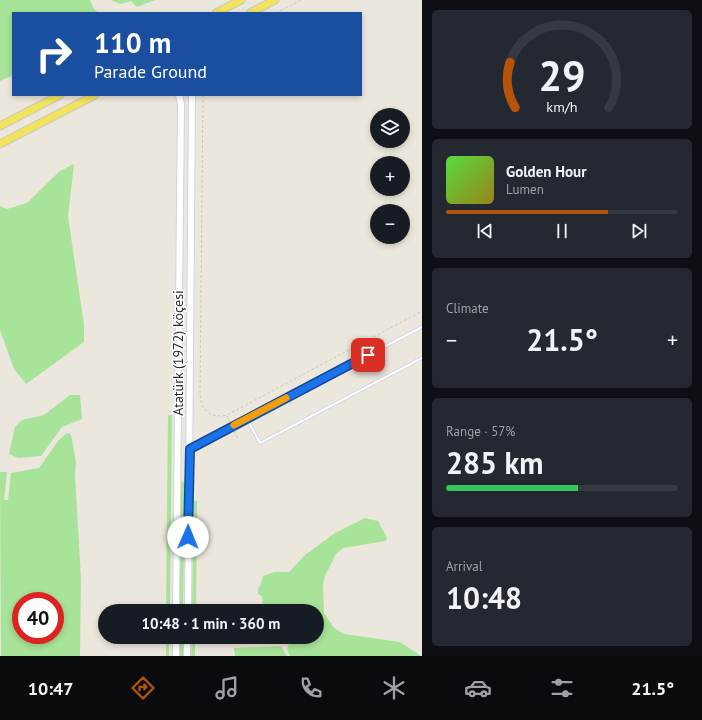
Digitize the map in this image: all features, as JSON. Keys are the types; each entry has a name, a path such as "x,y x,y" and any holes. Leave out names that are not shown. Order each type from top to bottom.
{"main road":[{"path":"218,12 241,0"},
{"path":"252,12 275,0"},
{"path":"0,126 58,96"},
{"path":"0,144 93,96"}],"street":[{"name":"Atatürk (1972) köçesi","path":"176,604 179,96"},
{"name":"Atatürk (1972) köçesi","path":"188,604 192,96"},
{"path":"179,293 191,294"},
{"path":"178,452 190,449"},
{"path":"176,644 176,656"},
{"path":"187,644 187,656"}],"lane":[{"path":"190,449 422,327"},
{"path":"247,419 260,443 422,358"}],"path":[{"path":"278,12 301,0"},
{"path":"204,96 200,394 204,410 217,416 230,414 422,311"}],"green space":[{"path":"0,0 90,0 94,9 98,12 12,12 12,75 0,81"},
{"path":"111,0 155,0 137,7 131,1 120,4"},
{"path":"74,164 68,216 84,325 84,342 26,384 14,369 0,330 0,206 7,209 27,203 60,171"},
{"path":"70,395 80,395 82,419 62,427 41,456 18,458 9,454 15,427 22,420 44,415"},
{"path":"168,415 172,415 170,604 166,604"},
{"path":"67,433 71,434 76,462 75,476 81,578 80,656 1,656 0,472 7,472 4,500 8,500 11,473 39,468 58,441"},
{"path":"183,481 185,483 183,604 179,604 181,483"},
{"path":"194,501 197,501 196,604 192,604"},
{"path":"365,518 378,521 387,538 386,541 343,548 336,554 325,576 323,584 324,604 263,604 262,596 258,594 258,589 263,576 274,572 289,572 305,555 335,533"},
{"path":"324,613 334,628 344,634 400,642 421,656 290,656 287,650 288,645 324,644"},
{"path":"166,644 169,644 169,656 166,656"},
{"path":"179,644 183,644 183,656 179,656"},
{"path":"192,644 195,644 195,656 191,656"},
{"path":"281,646 287,656 235,656 234,648"}],"slow traffic":[{"path":"234,425 286,398"}],"route":[{"path":"188,537 190,449 368,355"}]}
